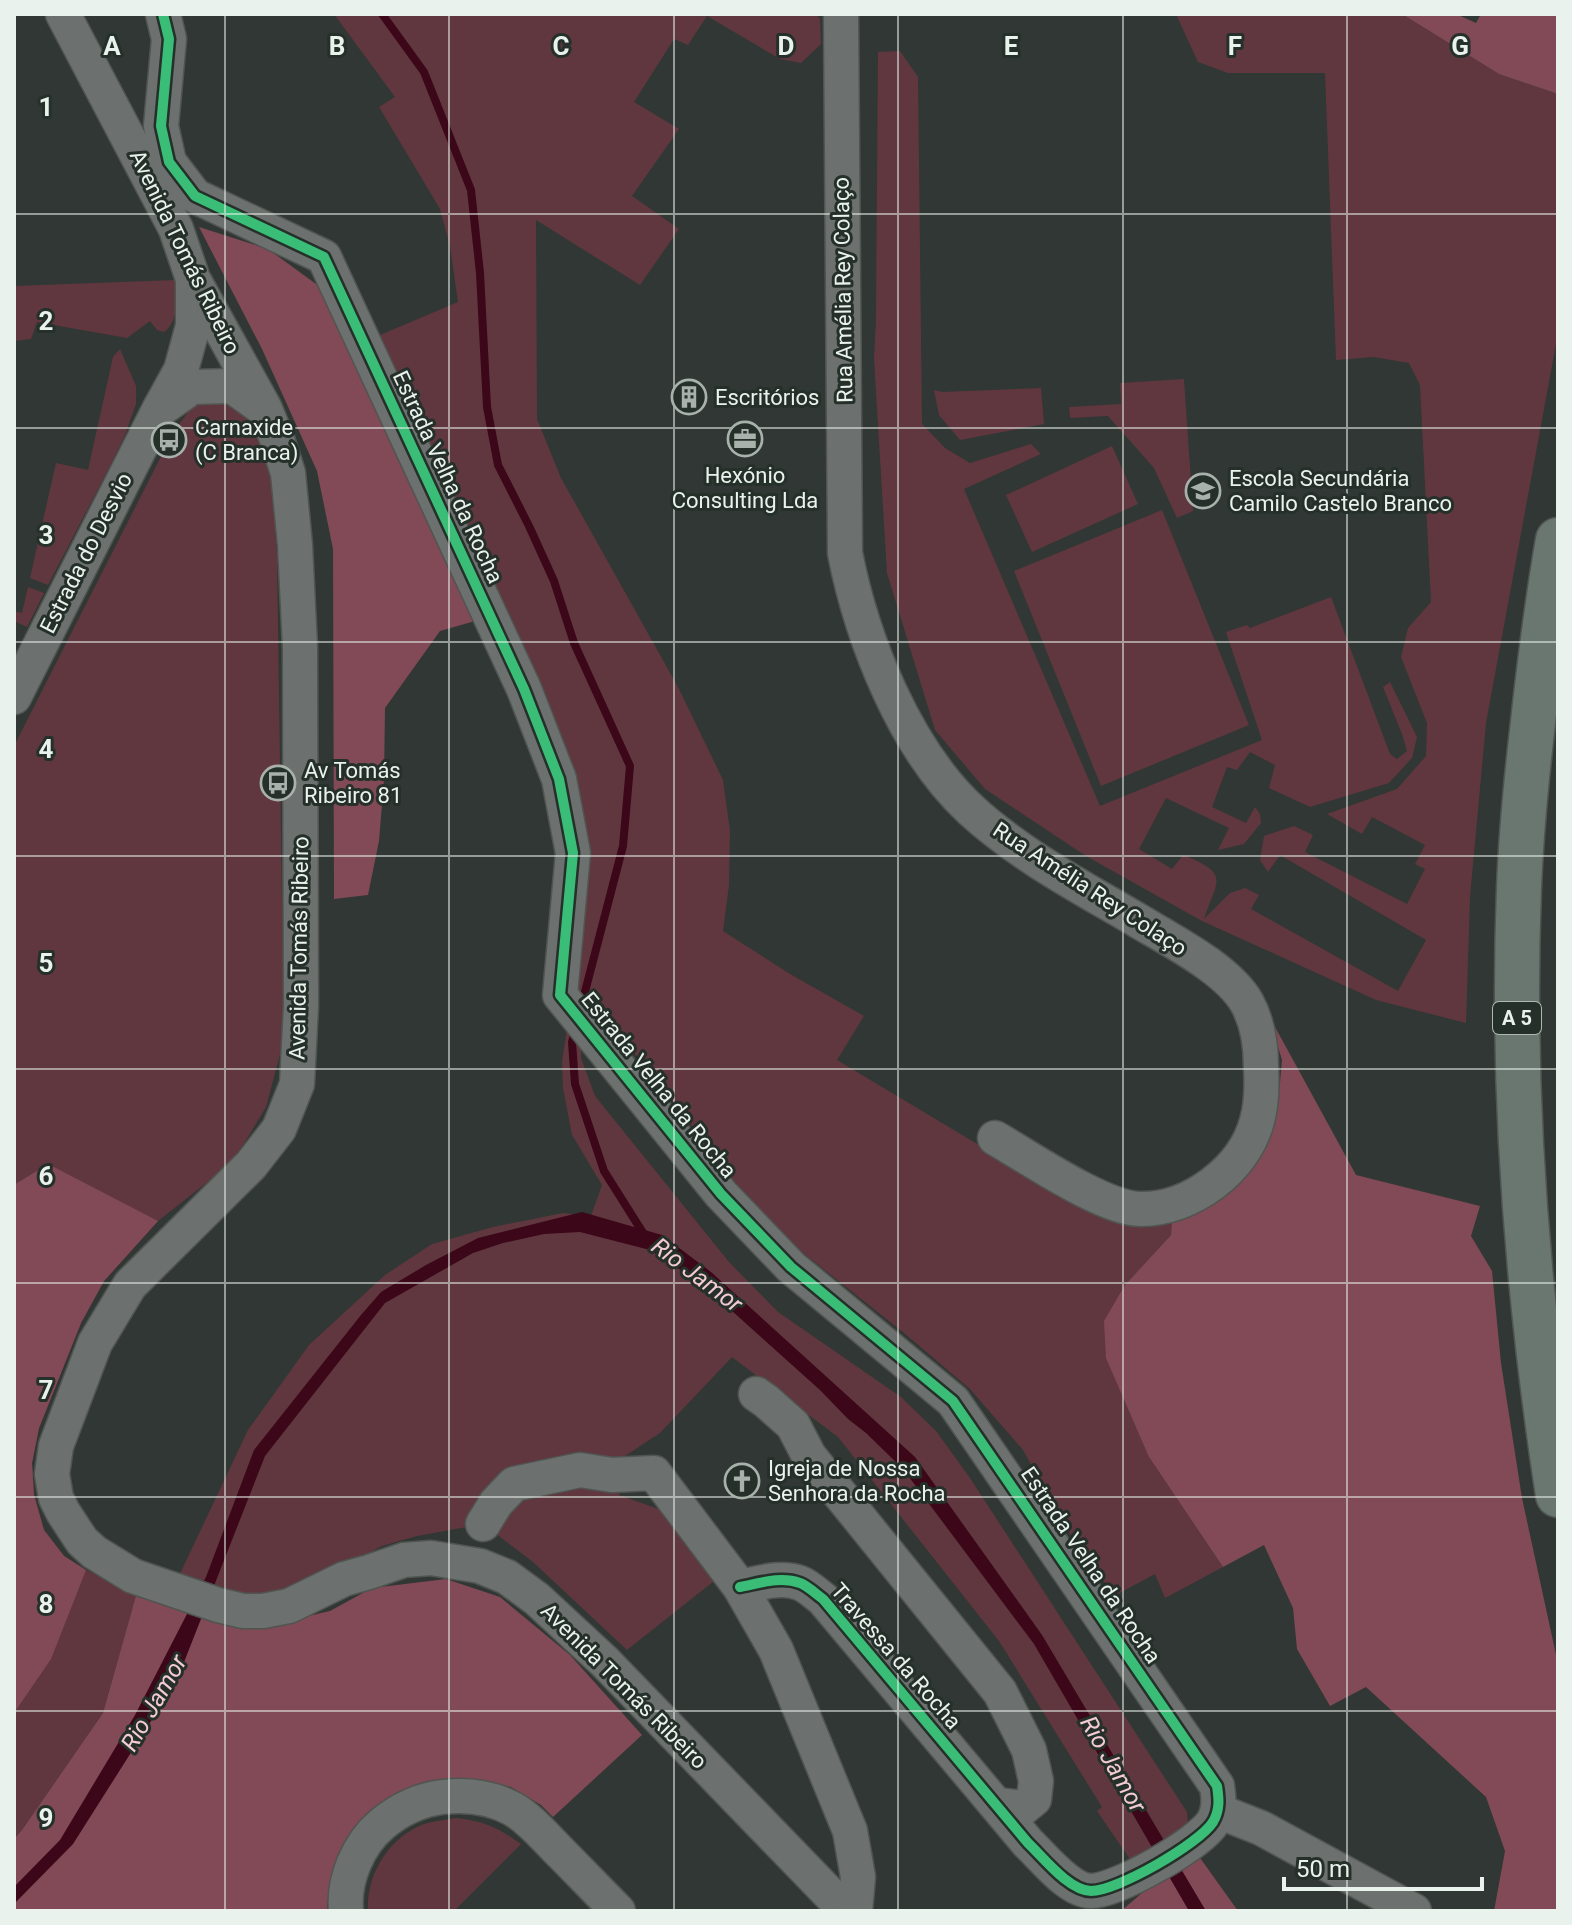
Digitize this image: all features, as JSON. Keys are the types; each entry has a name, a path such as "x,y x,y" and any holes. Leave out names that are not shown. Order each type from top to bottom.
{"highway":[{"name":"A 5","path":"1558,540 1524,806 1517,1004 1526,1229 1537,1350 1558,1495"}],"street":[{"name":"Avenida Tomás Ribeiro","path":"63,14 176,229 193,279 265,409 288,473 300,647 301,1006 297,1084 279,1129 251,1165 130,1285 95,1343 60,1432 52,1474 56,1498 82,1541 133,1576 243,1611 289,1606 344,1579 404,1560 431,1558 480,1566 507,1577 537,1599 605,1662 846,1911"},
{"name":"Estrada Velha da Rocha","path":"163,14 169,39 161,126 169,162 195,196 324,257 524,689 559,779 573,853 560,995 721,1194 791,1267 953,1401 1217,1786 1218,1811"},
{"name":"Rua Amélia Rey Colaço","path":"841,14 845,553 866,632 912,734 938,772 970,809 1007,839 1074,883 1225,976 1246,1000 1256,1022 1261,1049 1262,1090 1257,1122 1246,1147 1221,1178 1195,1195 1169,1206 1138,1210 1118,1205 1090,1193 995,1138"},
{"name":"Estrada do Desvio","path":"14,697 181,370 193,326 193,279"},
{"name":"Estrada do Desvio","path":"159,410 192,387 232,386 265,409"},
{"path":"756,1394 793,1425 809,1456 1000,1692 1029,1750 1036,1781 1034,1799 1023,1808 998,1805"},
{"path":"483,1524 496,1503 514,1484 580,1470 612,1475 654,1473 740,1587 776,1650 850,1831 858,1877 855,1911"},
{"name":"Travessa da Rocha","path":"740,1587 787,1580 802,1584 823,1599 998,1805"},
{"path":"346,1911 344,1898 357,1855 371,1834 403,1809 426,1799 459,1795 480,1797 514,1810 537,1828 618,1911"},
{"path":"998,1805 1028,1843 1060,1875 1075,1887 1089,1892 1115,1887 1192,1842 1206,1832 1218,1811 1261,1828 1414,1911"}],"shaded area":[{"path":"334,14 816,14 820,19 821,44 801,63 780,59 707,16 688,45 674,39 634,102 679,129 632,196 679,229 640,285 536,220 537,419 561,478 678,687 723,780 730,831 729,885 723,931 864,1016 837,1060 1057,1192 1172,1218 1171,1235 1125,1285 1149,1457 1223,1567 1165,1598 1155,1574 1114,1596 1066,1528 1023,1450 970,1389 797,1248 734,1181 640,1059 574,998 582,941 581,835 373,338 458,302 450,246 440,209 379,107 395,97"},
{"path":"1176,14 1402,14 1499,74 1558,94 1558,333 1486,723 1470,897 1466,1023 1376,1000 1202,921 1086,856 985,789 935,730 887,573 874,359 878,52 900,51 918,77 922,424 945,448 970,463 1031,444 1041,454 964,489 1100,806 1262,740 1226,632 1247,625 1250,628 1331,597 1390,754 1397,759 1407,751 1383,687 1390,682 1417,737 1412,758 1389,783 1310,807 1269,788 1275,765 1250,752 1237,770 1227,767 1212,807 1246,823 1255,807 1261,823 1244,844 1218,850 1229,828 1166,798 1139,849 1172,869 1183,855 1214,873 1216,887 1204,919 1230,893 1245,888 1259,895 1251,909 1398,991 1426,940 1280,855 1268,872 1260,860 1264,836 1294,826 1313,835 1305,852 1407,904 1425,869 1415,864 1425,845 1372,817 1362,834 1327,814 1397,789 1426,756 1427,723 1401,657 1408,628 1431,602 1420,385 1409,363 1374,357 1336,360 1325,73 1228,73 1198,62"},
{"path":"1402,14 1456,14 1476,23 1481,14 1558,14 1558,94 1499,74"},
{"path":"199,227 268,249 327,292 475,621 440,631 385,708 379,841 368,895 334,899 333,549 317,471 262,349"},
{"path":"176,280 175,315 164,332 157,330 150,321 127,338 37,322 31,339 14,341 14,286"},
{"path":"120,349 136,386 136,404 111,464 48,585 30,578 56,463 88,470 113,357"},
{"path":"1184,379 1193,511 1177,518 1154,468 1108,416 1070,418 1069,407 1121,404 1120,383"},
{"path":"1041,388 1044,424 960,440 939,415 934,390 942,392"},
{"path":"201,403 231,403 253,421 272,480 277,556 284,1039 266,1107 229,1165 158,1221 104,1281 81,1323 39,1428 32,1463 34,1495 44,1530 64,1556 86,1570 137,1592 103,1713 14,1839 14,746 174,431 189,411"},
{"path":"1112,446 1138,504 1032,552 1006,495"},
{"path":"1162,510 1249,725 1101,786 1014,571"},
{"path":"28,587 44,593 27,627 14,621 14,611 22,613"},
{"path":"1268,1014 1356,1175 1480,1206 1471,1236 1492,1271 1501,1363 1522,1498 1558,1664 1558,1911 1494,1911 1505,1851 1486,1797 1366,1687 1330,1706 1297,1649 1293,1608 1264,1545 1223,1567 1149,1457 1106,1358 1104,1321 1125,1285 1171,1235 1172,1218 1259,1153 1278,1105 1282,1060"},
{"path":"568,1023 581,1032 581,1058 595,1096 729,1262 778,1312 901,1397 936,1431 970,1478 1187,1812 1188,1829 1149,1887 1097,1811 1102,1807 999,1641 838,1437 732,1357 660,1433 622,1458 619,1495 667,1512 714,1581 627,1650 533,1562 483,1524 382,1546 311,1585 248,1597 179,1576 248,1430 309,1345 385,1275 432,1244 493,1227 563,1213 591,1216 602,1185 572,1135 563,1088 562,1061"},
{"path":"48,1164 158,1221 104,1281 81,1323 39,1428 32,1463 34,1495 44,1530 64,1556 86,1570 51,1659 14,1713 14,1185"},
{"path":"446,1579 500,1597 570,1655 642,1735 553,1817 541,1805 511,1787 476,1781 345,1851 327,1911 14,1911 14,1839 103,1713 137,1592 260,1627 330,1611 372,1588"},
{"path":"456,1818 491,1826 521,1844 454,1911 368,1911 371,1884 390,1848 411,1830 424,1824"},
{"path":"1198,1855 1238,1911 1121,1911 1149,1887"}],"water":[{"name":"Rio Jamor","path":"582,1212 662,1235 711,1272 915,1457 1042,1635 1206,1911 1189,1911 1034,1644 903,1469 702,1284 650,1250 580,1232 544,1234 473,1253 385,1303 265,1456 177,1680 73,1844 14,1904 14,1887 60,1840 135,1715 206,1577 254,1450 361,1315 381,1292 478,1238"}],"waterway":[{"path":"382,14 424,72 471,190 480,273 487,407 498,465 554,581 574,643 630,766 623,846 581,1007"},
{"path":"576,1028 572,1042 575,1084 604,1171 645,1236"}],"cycle path":[{"path":"163,14 169,39 161,126 169,162 195,196 324,257 524,689 559,779 573,853 560,995 721,1194 791,1267 953,1401 1217,1786 1215,1818 1192,1842 1137,1875 1103,1889 1083,1890 1057,1872 1028,1843 823,1599 806,1586 793,1581 770,1581 740,1587"}],"place":[{"name":"Escritórios","path":"689,397"},
{"name":"Hexónio Consulting Lda","path":"745,439"},
{"name":"Carnaxide (C Branca)","path":"169,440"},
{"name":"Escola Secundária Camilo Castelo Branco","path":"1203,491"},
{"name":"Av Tomás Ribeiro 81","path":"278,783"},
{"name":"Igreja de Nossa Senhora da Rocha","path":"742,1481"}]}
